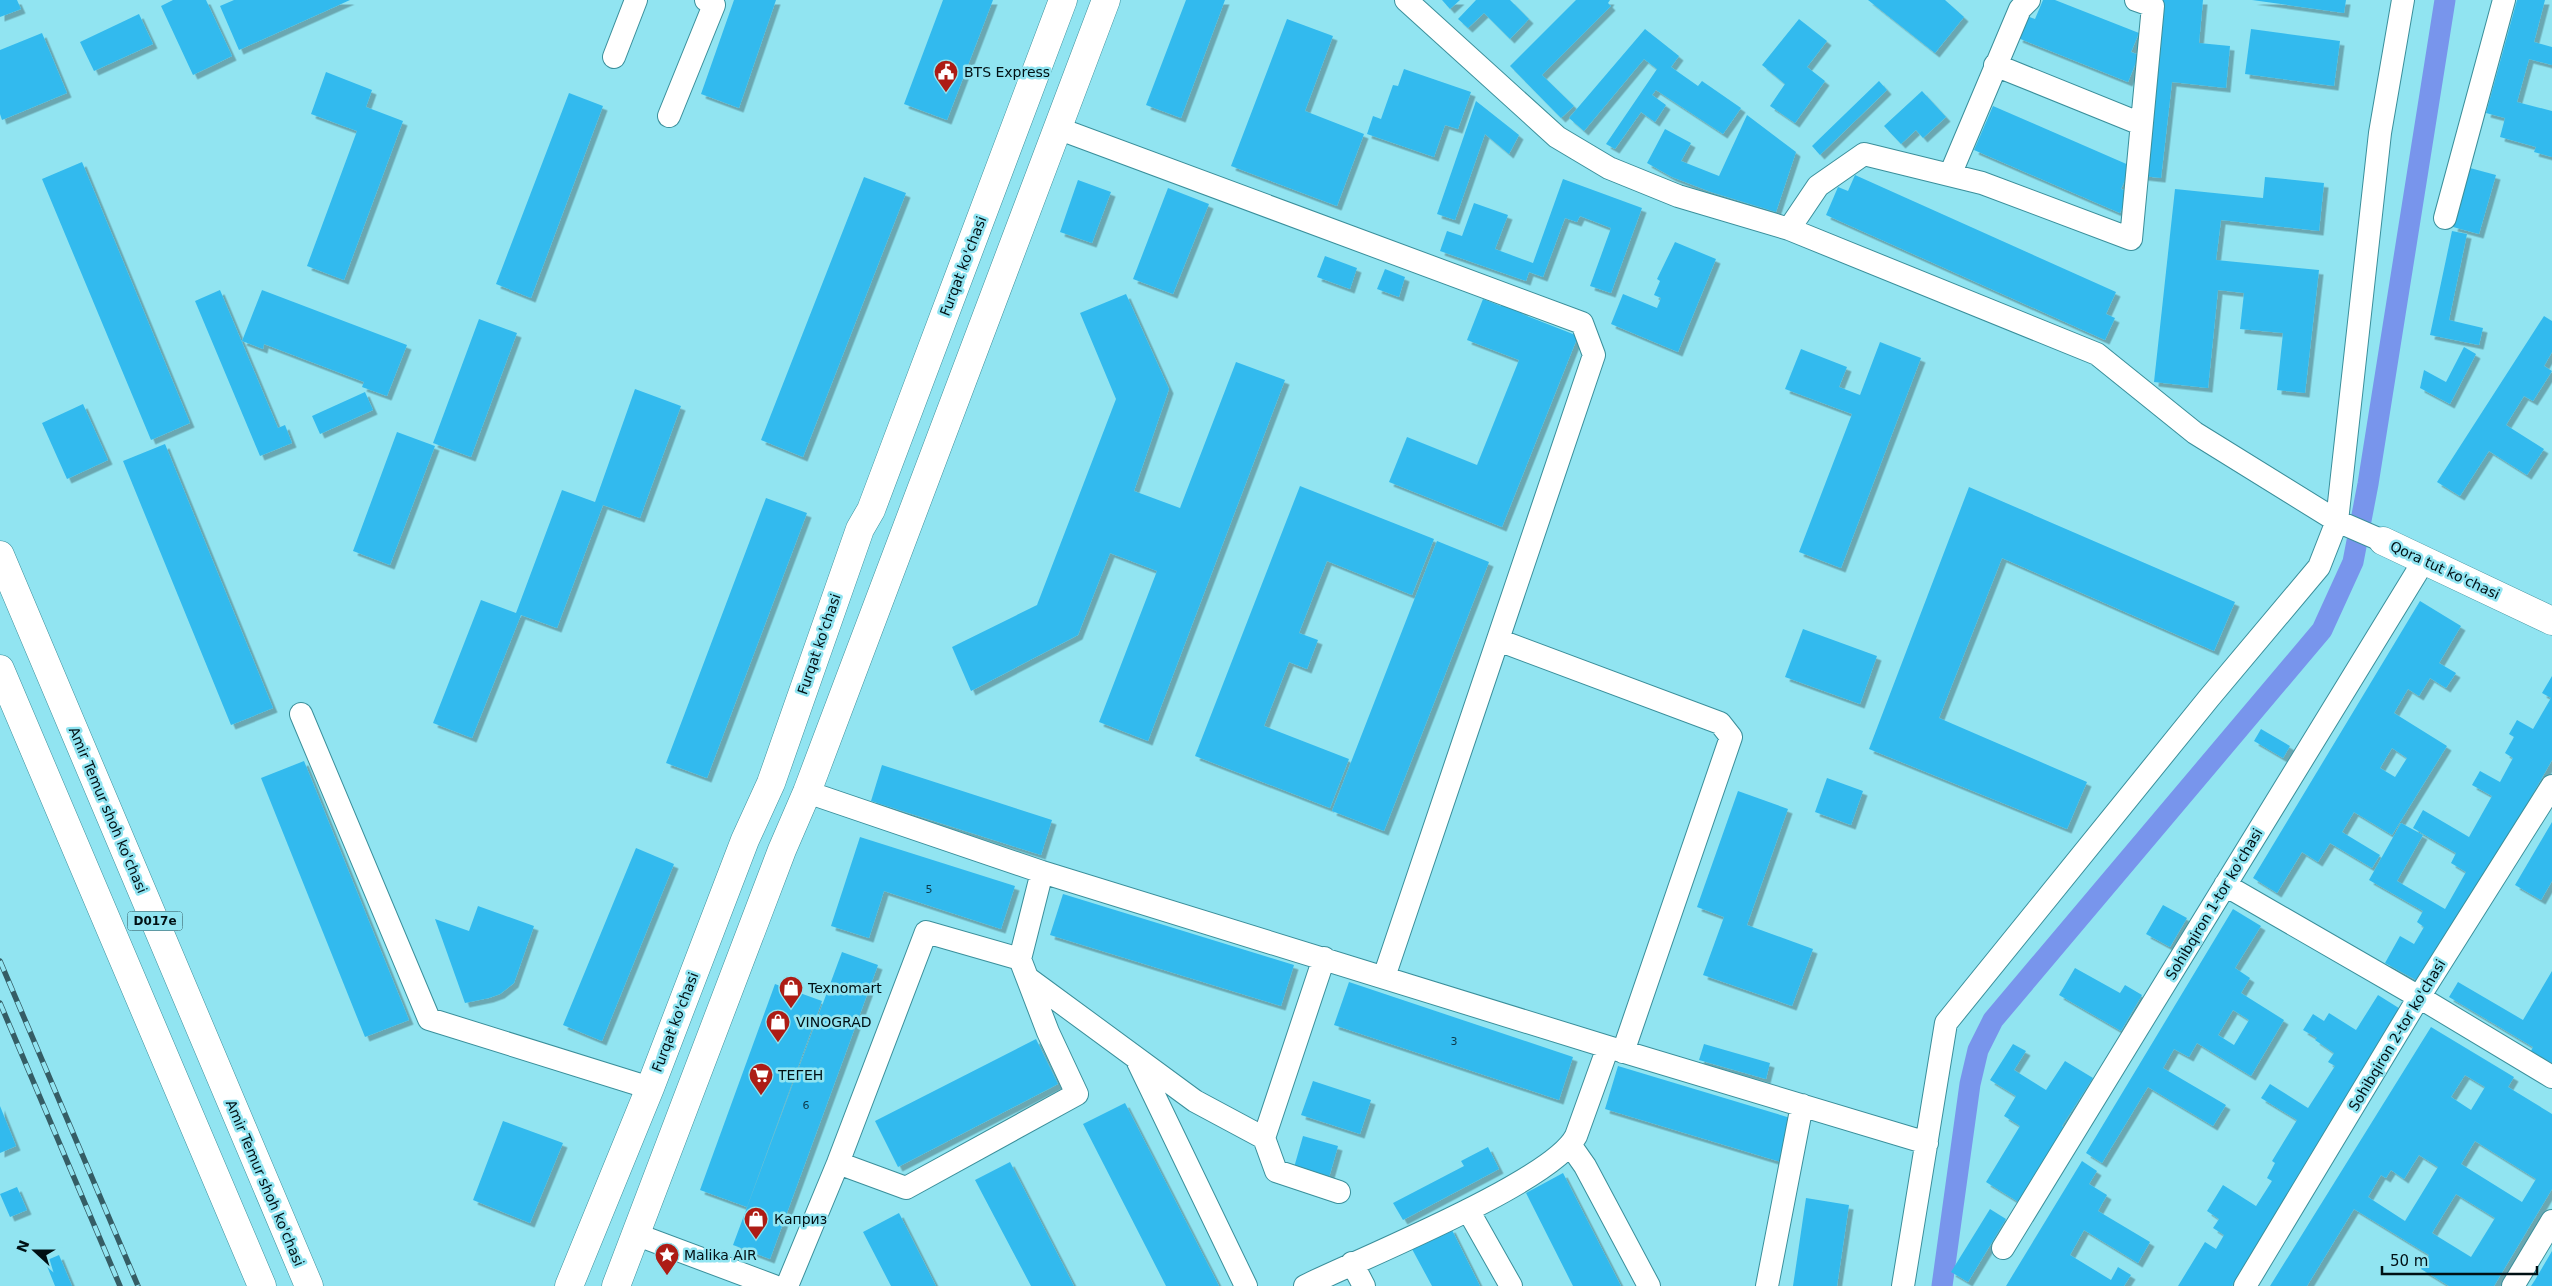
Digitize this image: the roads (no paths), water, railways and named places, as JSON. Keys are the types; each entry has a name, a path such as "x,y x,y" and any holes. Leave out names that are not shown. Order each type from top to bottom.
{"main road":[{"name":"Furqat ko'chasi","path":"569,1286 650,1088 745,840 771,783 860,530 871,510 1064,0"},
{"path":"616,1286 782,850 807,792 1106,0"},
{"name":"Qora tut ko'chasi","path":"2383,542 2424,559 2552,621"},
{"name":"Amir Temur shoh ko'chasi","path":"0,555 309,1286"},
{"name":"D017e","path":"0,669 262,1286"}],"street":[{"path":"614,57 636,0"},
{"path":"669,116 714,5 706,0"},
{"name":"Qora tut ko'chasi","path":"1406,0 1565,141 1609,168 1678,196 1789,229 2098,354 2195,433 2338,522 2383,542"},
{"path":"1950,175 2020,8 2029,0"},
{"path":"1789,229 1818,186 1864,154 1982,183 2131,239 2153,6 2136,0"},
{"path":"1903,1286 1946,1022 2209,698 2319,567 2338,522 2380,133 2403,0"},
{"path":"2445,218 2504,0"},
{"path":"1995,64 2141,124"},
{"path":"1057,128 1582,323 1594,355 1384,977"},
{"name":"Sohibqiron 1-tor ko'chasi","path":"2003,1248 2424,559"},
{"path":"1306,1286 1468,1210 1532,1174 1571,1146 1616,1050 1731,737 1720,723 1498,640"},
{"path":"301,714 429,1019 650,1088"},
{"name":"Sohibqiron 2-tor ko'chasi","path":"2245,1286 2419,997 2552,786"},
{"path":"807,792 1042,872 1616,1050 1927,1143"},
{"path":"838,1162 906,1188 1077,1094 1048,1032 1024,969 1042,872"},
{"path":"2225,885 2419,997 2552,1077"},
{"path":"787,1286 838,1162 926,932 1024,969 1136,1060 1195,1101 1264,1138"},
{"path":"1324,958 1264,1138 1276,1171 1339,1192"},
{"path":"1136,1060 1246,1286"},
{"path":"1767,1286 1802,1105"},
{"path":"1571,1146 1585,1166 1649,1286"},
{"path":"1468,1210 1511,1286"},
{"path":"2513,1286 2552,1221"},
{"path":"635,1234 774,1286"},
{"path":"1352,1263 1364,1286"}],"waterway":[{"path":"1942,1286 1970,1084 1978,1050 1993,1020 2322,630 2353,562 2368,484 2445,0"}],"railway":[{"path":"0,961 138,1286"},
{"path":"0,1003 120,1286"}],"place":[{"name":"BTS Express","path":"946,93"},
{"name":"Texnomart","path":"791,1009"},
{"name":"VINOGRAD","path":"778,1043"},
{"name":"ТЕГЕН","path":"761,1096"},
{"name":"Каприз","path":"756,1240"},
{"name":"Malika AIR","path":"667,1276"}]}
